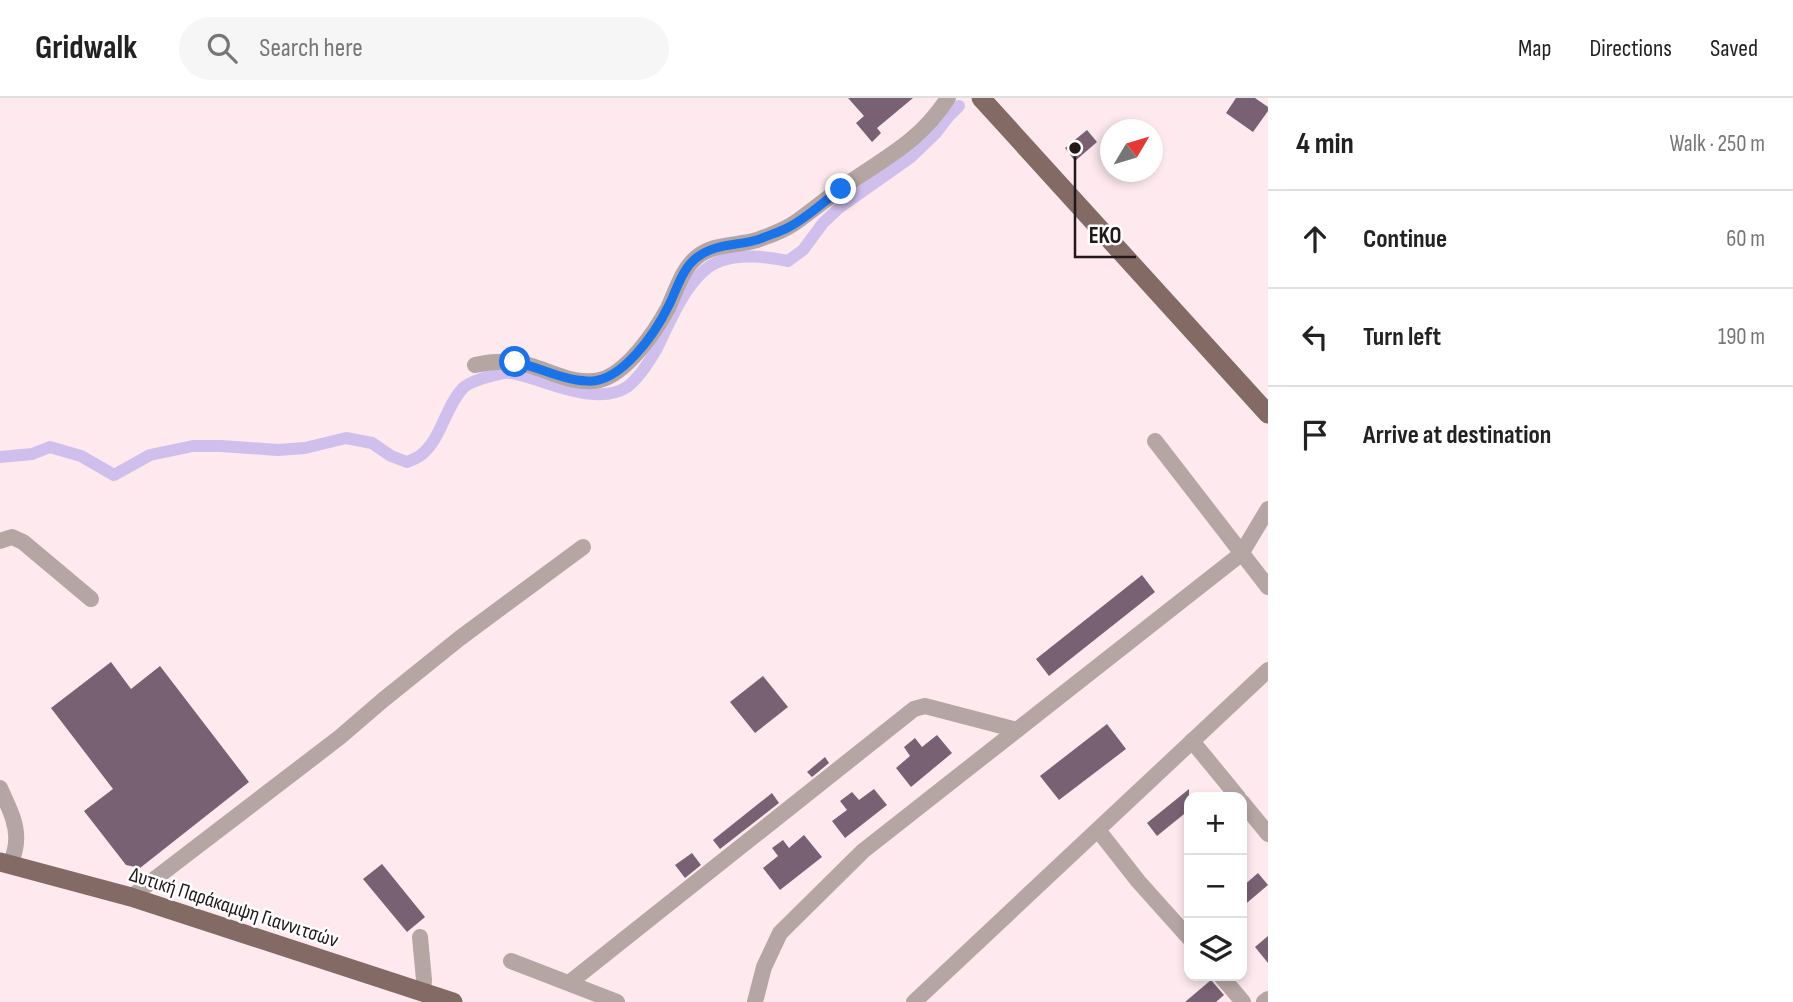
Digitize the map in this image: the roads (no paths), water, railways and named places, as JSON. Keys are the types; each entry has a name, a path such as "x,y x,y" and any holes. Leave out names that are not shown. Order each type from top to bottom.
{"main road":[{"path":"981,98 1268,414"},
{"name":"Δυτική Παράκαμψη Γιαννιτσών","path":"6,862 131,897 453,1002"}],"street":[{"path":"475,365 515,362 565,378 589,382 613,374 631,359 651,334 684,274 696,258 717,247 757,240 789,227 898,151 932,121 948,98"},
{"path":"1155,441 1268,587"},
{"path":"755,1002 764,967 780,933 863,851 1241,554 1268,509"},
{"path":"0,541 12,537 23,542 91,598"},
{"path":"131,897 340,737 460,638 583,547"},
{"path":"914,1002 1268,670"},
{"path":"569,983 914,709 925,706 1017,730"},
{"path":"1192,741 1234,792"},
{"path":"0,788 17,834 16,844 6,862"},
{"path":"1247,808 1268,834"},
{"path":"1098,830 1138,881 1184,932"},
{"path":"420,937 423,992"},
{"path":"511,961 617,1002"},
{"path":"1226,981 1242,1002"}],"waterway":[{"path":"0,457 32,454 50,447 81,456 114,475 150,455 193,446 278,450 305,448 346,438 372,443 391,456 407,462 428,448 463,388 482,379 511,373 580,392 617,392 631,384 643,370 682,299 709,267 720,261 745,256 788,261 803,250 823,223 840,207 911,157 959,106"}],"place":[{"name":"EKO","path":"1075,148"}]}
